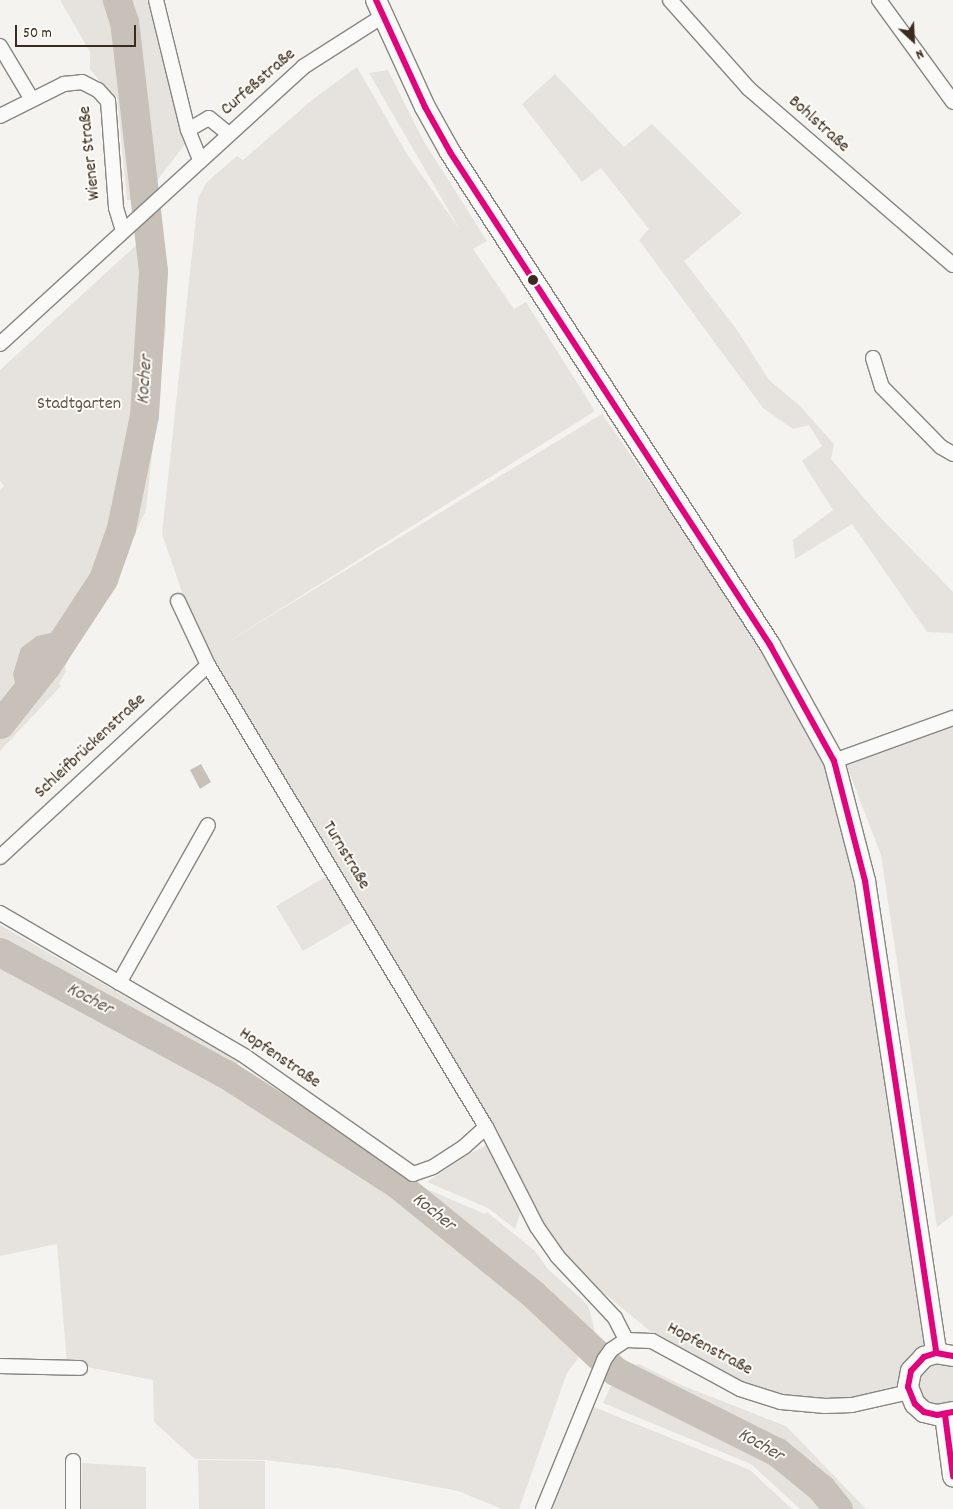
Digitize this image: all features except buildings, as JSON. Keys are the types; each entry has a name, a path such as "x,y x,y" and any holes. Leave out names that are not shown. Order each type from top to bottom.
{"main road":[{"path":"380,8 425,108 450,152 770,645 834,761 865,881 944,1355 924,1357 914,1366 909,1376 909,1392 915,1404 924,1412 949,1413 953,1476"}],"street":[{"path":"156,0 188,130 200,160"},
{"name":"Bohlstraße","path":"670,0 748,88 953,265"},
{"path":"879,0 953,102"},
{"name":"Curfeßstraße","path":"124,231 167,189 303,67 380,8"},
{"path":"0,46 31,98"},
{"name":"Wiener Straße","path":"0,116 31,98 64,84 82,82 98,90 108,101 116,208 124,231"},
{"path":"188,130 209,118 229,134"},
{"path":"0,344 124,231"},
{"path":"873,358 882,387 940,447 953,454"},
{"name":"Turnstraße","path":"178,601 208,665 486,1127"},
{"name":"Schleifbrückenstraße","path":"0,857 208,665"},
{"path":"834,761 953,718"},
{"path":"119,983 208,825"},
{"name":"Hopfenstraße","path":"0,913 246,1057 413,1174 441,1162 486,1127"},
{"path":"486,1127 537,1227 557,1256 615,1318 626,1340 611,1350 585,1399 543,1509"},
{"name":"Hopfenstraße","path":"626,1340 652,1341 740,1389 781,1402 825,1406 852,1405 909,1392"},
{"path":"0,1366 80,1368"},
{"path":"73,1509 74,1461"}],"shaded area":[{"path":"60,0 147,0 186,143 142,200 127,200 117,97 112,96 90,69 90,52"},
{"path":"357,67 407,154 460,230 369,73 388,70 423,140 487,241 473,249 514,309 526,302 595,411 223,645 602,414 803,702 858,845 936,1353 911,1371 909,1392 800,1405 715,1377 650,1331 587,1279 537,1227 413,1004 211,653 184,598 162,534 198,198 207,182 237,156 243,160 312,100"},
{"path":"555,74 624,147 652,124 742,213 684,261 737,330 769,380 800,406 834,444 831,459 880,517 953,592 953,633 927,632 852,524 795,559 793,540 833,510 802,461 822,446 809,425 793,429 763,408 639,240 649,229 601,168 582,182 522,104"},
{"name":"Stadtgarten","path":"160,236 166,326 146,510 113,582 65,666 66,671 59,684 61,686 0,751 0,490 4,486 0,481 0,370 145,237"},
{"path":"70,629 46,666 19,700 13,674 21,648 37,636"},
{"path":"953,721 953,1215 937,1227 881,855 845,761"},
{"path":"201,764 211,782 200,789 190,770"},
{"path":"327,876 354,921 303,951 276,906"},
{"path":"0,925 239,1062 229,1084 298,1125 409,1200 422,1187 485,1214 487,1212 535,1251 548,1269 588,1305 596,1335 567,1373 519,1509 502,1509 458,1491 343,1469 265,1460 195,1459 154,1422 153,1380 67,1363 57,1244 0,1256"},
{"path":"489,1144 522,1208 515,1229 488,1208 427,1182 469,1154"},
{"path":"930,1360 953,1363 953,1404 944,1408 921,1402 914,1378"},
{"path":"639,1364 681,1385 786,1426 866,1509 800,1509 751,1464 603,1403 614,1379 627,1367"},
{"path":"584,1403 750,1470 792,1509 549,1509"},
{"path":"198,1460 265,1461 265,1509 199,1509"},
{"path":"82,1463 146,1467 146,1509 81,1509"}],"waterway":[{"name":"Kocher","path":"0,724 46,666 103,579 121,528 144,415 153,271 124,22 117,0"},
{"name":"Kocher","path":"0,952 226,1074 396,1183 533,1294 615,1371 777,1452 821,1488 838,1509"}],"transit line":[{"path":"376,0 425,107 450,152 770,645 834,761 865,881 936,1353"},
{"path":"953,1356 936,1353 924,1357 911,1371 908,1387 915,1404 924,1412 937,1415 953,1412"},
{"path":"945,1415 953,1476"}]}
